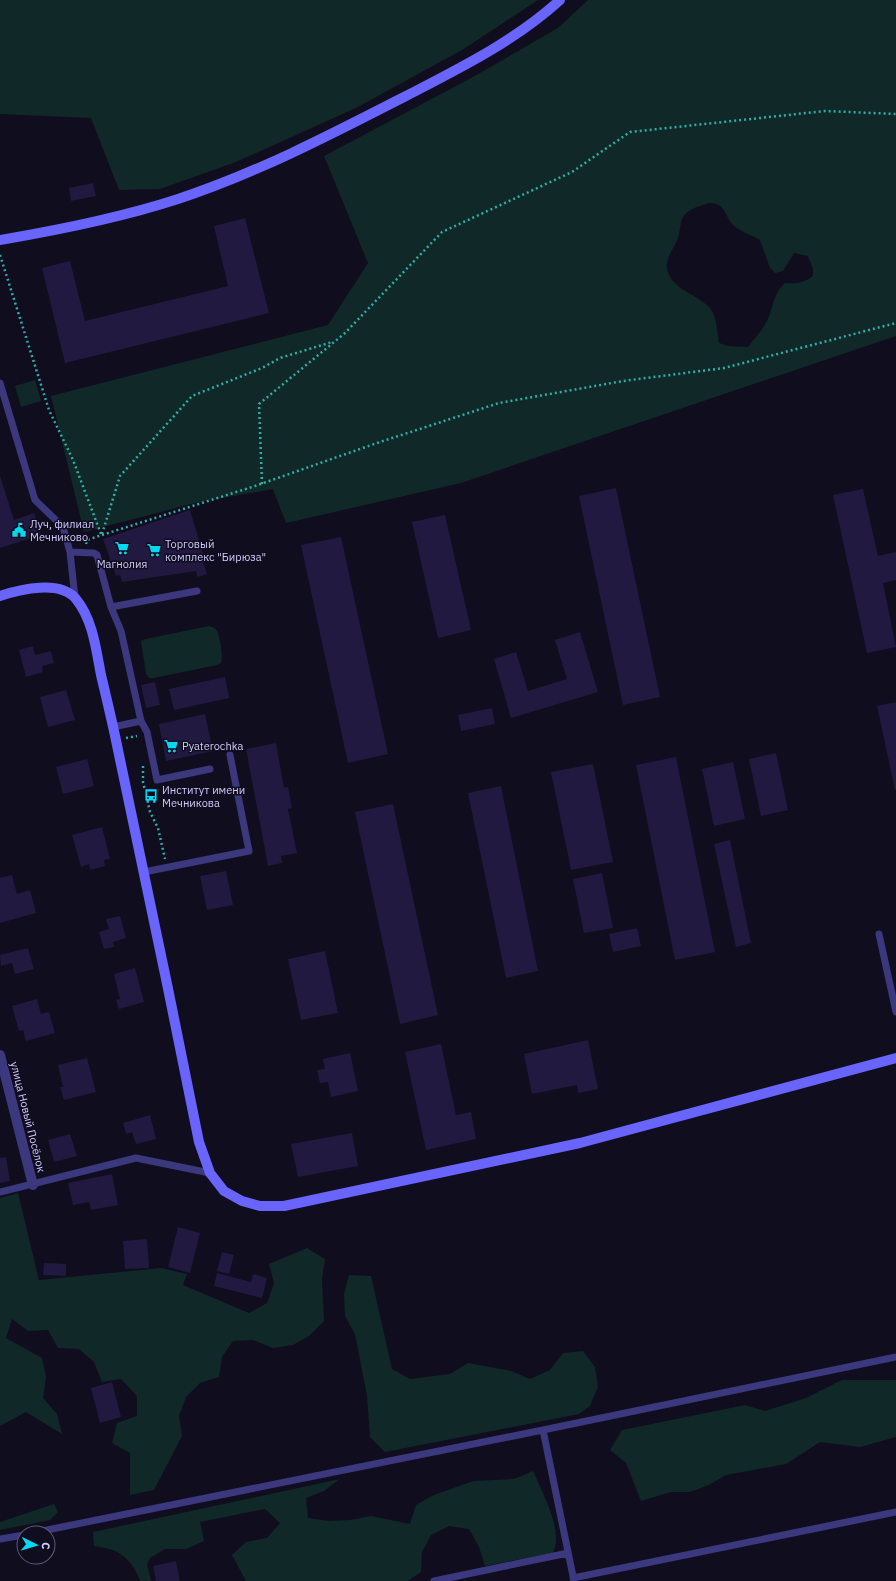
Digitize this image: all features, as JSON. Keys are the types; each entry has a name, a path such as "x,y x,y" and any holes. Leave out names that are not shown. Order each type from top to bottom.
{"main road":[{"path":"0,240 27,236 119,215 178,199 260,167 340,130 457,69 503,43 560,0"},
{"path":"0,596 31,588 49,587 65,592 75,598 85,613 92,634 113,727 199,1142 210,1173 224,1191 242,1200 260,1206 284,1206 580,1143 896,1058"}],"street":[{"name":"улица Новый Посёлок","path":"0,1056 33,1185"}],"lane":[{"path":"0,383 34,500 63,527 70,552 75,598"},
{"path":"70,552 94,553 98,557 111,607 121,631 138,722 147,732 157,780 210,770"},
{"path":"111,607 197,591"},
{"path":"113,727 138,722"},
{"path":"144,872 249,851 230,754"},
{"path":"879,934 896,1012"},
{"path":"0,1192 33,1185 136,1158 210,1173"},
{"path":"56,1528 544,1430 896,1357"},
{"path":"544,1430 574,1580 896,1512"},
{"path":"0,1540 16,1537"},
{"path":"434,1581 568,1554"}],"path":[{"path":"262,484 259,404 345,332 442,232 572,172 630,132 825,111 896,114"},
{"path":"0,255 49,410 73,460 102,535"},
{"path":"84,553 88,540 262,484 377,443 499,403 623,382 724,368 896,322"},
{"path":"102,535 120,476 192,396 262,368 280,358 334,341"},
{"path":"138,722 138,742"},
{"path":"124,739 137,736"},
{"path":"142,761 143,782 150,812 158,828 166,868"}],"green space":[{"path":"0,0 538,0 462,50 356,108 236,162 160,189 119,190 91,118 0,114"},
{"path":"588,0 896,0 896,336 461,483 286,523 273,489 195,503 84,532 51,396 328,325 368,263 324,156 473,77 558,28","holes":["710,203 716,204 725,211 734,226 760,240 770,268 775,273 783,271 794,253 808,256 813,269 813,276 803,282 785,283 780,288 775,298 769,318 748,347 728,346 719,343 715,320 710,308 677,285 667,270 669,255 678,238 681,222 685,214 688,211"]},
{"path":"35,380 41,401 21,407 15,386"},
{"path":"209,626 213,627 218,634 222,660 221,663 149,678 146,674 141,641"},
{"path":"18,1193 39,1280 162,1268 187,1274 183,1285 249,1313 267,1303 274,1283 269,1264 307,1248 325,1259 322,1279 324,1321 309,1336 293,1345 273,1348 253,1340 233,1341 222,1357 219,1377 200,1383 186,1397 179,1416 182,1436 154,1490 130,1495 130,1453 112,1443 117,1423 137,1416 137,1396 121,1379 102,1382 94,1362 79,1349 58,1348 48,1330 28,1331 12,1319 6,1338 42,1358 46,1377 43,1398 57,1414 62,1434 26,1412 0,1426 0,1198"},
{"path":"349,1275 371,1276 392,1369 410,1379 450,1374 468,1363 511,1371 530,1379 550,1370 563,1353 583,1351 595,1367 598,1387 590,1406 579,1414 385,1452 370,1437 367,1396 355,1334 345,1316 344,1294"},
{"path":"842,1380 896,1380 896,1437 860,1447 820,1442 786,1464 726,1475 709,1485 690,1492 671,1492 641,1501 626,1463 610,1450 622,1430 745,1405 765,1411 806,1398"},
{"path":"533,1471 554,1523 556,1544 553,1553 485,1566 479,1547 469,1529 449,1526 431,1535 422,1552 421,1572 408,1581 246,1581 232,1555 246,1542 267,1538 280,1523 265,1509 200,1522 204,1541 186,1549 165,1549 150,1558 147,1564 151,1581 140,1581 130,1562 118,1552 94,1546 93,1532 340,1479 324,1491 306,1498 308,1518 329,1521 350,1520 371,1516 410,1524 416,1505 434,1495 473,1481 514,1479"},
{"path":"54,1504 58,1512 50,1520 25,1525 16,1525 16,1527 0,1530 0,1522"}],"building":[{"path":"93,183 96,196 71,201 69,188"},
{"path":"245,218 269,313 65,363 42,268 70,261 85,321 228,286 214,226"},
{"path":"0,476 14,520 34,513 41,535 0,548"},
{"path":"616,488 660,697 623,705 579,496"},
{"path":"863,489 878,556 896,552 896,580 883,583 896,647 867,653 833,495"},
{"name":"Торговый комплекс \"Бирюза\"","path":"190,510 205,561 203,562 207,574 197,577 196,571 122,582 120,575 116,576 103,539"},
{"path":"445,515 471,630 438,638 412,522"},
{"path":"341,537 388,754 348,763 301,545"},
{"path":"580,632 598,692 511,718 494,659 516,652 528,691 567,679 555,640"},
{"path":"33,646 35,655 51,651 54,663 42,666 43,672 26,677 19,650"},
{"path":"225,677 229,698 174,710 169,689"},
{"path":"155,682 160,705 146,708 141,685"},
{"path":"66,690 75,720 48,727 40,697"},
{"path":"896,702 896,790 895,790 877,706"},
{"path":"492,708 495,724 461,731 458,715"},
{"path":"205,714 213,751 166,761 159,724"},
{"path":"276,743 284,788 288,787 292,808 288,809 297,853 281,856 282,863 268,866 246,749"},
{"path":"776,753 788,810 761,816 749,759"},
{"path":"676,757 715,952 675,960 636,765"},
{"path":"87,759 94,786 63,794 56,767"},
{"path":"733,762 745,819 714,826 702,769"},
{"path":"593,764 613,862 571,870 551,772"},
{"path":"501,786 538,971 506,978 468,793"},
{"path":"393,804 438,1015 400,1024 355,812"},
{"path":"102,827 110,859 104,860 105,866 90,870 89,864 81,867 72,835"},
{"path":"730,840 751,943 736,947 714,844"},
{"path":"226,871 233,905 207,910 200,876"},
{"path":"602,873 613,928 584,933 573,879"},
{"path":"12,875 17,894 30,890 36,913 0,923 0,878"},
{"path":"120,916 126,938 113,942 114,947 104,949 99,932 109,929 106,919"},
{"path":"637,928 641,946 613,952 609,934"},
{"path":"28,948 34,969 15,974 12,963 1,966 0,955"},
{"path":"325,951 338,1013 301,1020 288,959"},
{"path":"135,968 144,1002 119,1009 116,1000 120,999 114,974"},
{"path":"37,999 41,1014 49,1012 55,1033 26,1041 23,1030 19,1031 12,1006"},
{"path":"588,1040 598,1089 578,1093 577,1085 532,1094 524,1054"},
{"path":"441,1044 456,1115 471,1112 476,1139 426,1150 405,1052"},
{"path":"350,1053 358,1091 331,1097 328,1082 320,1083 317,1070 325,1069 323,1059"},
{"path":"87,1058 96,1092 64,1100 60,1087 63,1087 58,1065"},
{"path":"150,1115 156,1139 136,1144 132,1132 126,1134 123,1123"},
{"path":"352,1133 358,1166 298,1177 291,1144"},
{"path":"70,1134 77,1156 54,1162 48,1140"},
{"path":"6,1157 10,1181 0,1183 0,1158"},
{"path":"112,1174 118,1205 91,1210 89,1202 73,1205 68,1183"},
{"path":"178,1227 200,1233 190,1273 168,1267"},
{"path":"147,1239 149,1268 125,1269 123,1241"},
{"path":"222,1252 234,1255 229,1274 217,1271"},
{"path":"44,1263 66,1264 66,1276 43,1275"},
{"path":"217,1273 251,1282 253,1274 267,1278 262,1298 214,1286"},
{"path":"112,1382 121,1417 100,1423 91,1388"},
{"path":"176,1561 180,1581 156,1581 153,1566"}],"place":[{"name":"Луч, филиал Мечниково","path":"19,530"},
{"name":"Магнолия","path":"122,548"},
{"name":"Торговый комплекс \"Бирюза\"","path":"154,550"},
{"name":"Pyaterochka","path":"171,746"},
{"name":"Институт имени Мечникова","path":"151,796"}]}
